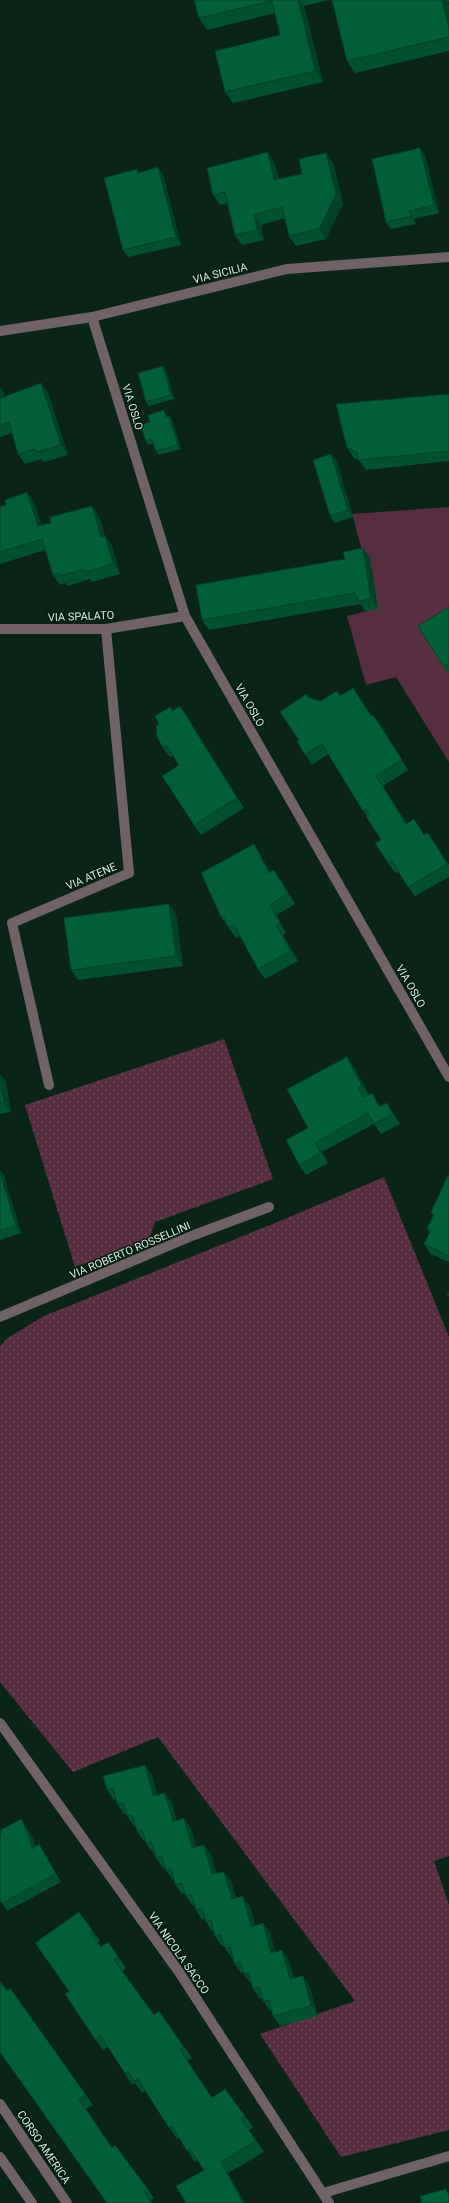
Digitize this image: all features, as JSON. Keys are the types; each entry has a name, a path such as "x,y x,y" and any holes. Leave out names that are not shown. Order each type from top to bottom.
{"street":[{"name":"VIA SICILIA","path":"0,331 92,317 287,269 449,257"},
{"name":"VIA OSLO","path":"92,317 185,616 449,1077"},
{"name":"VIA SPALATO","path":"0,629 106,628 185,616"},
{"name":"VIA ATENE","path":"49,1085 12,923 129,873 106,628"},
{"name":"VIA ROBERTO ROSSELLINI","path":"0,1317 194,1235 269,1207"},
{"name":"VIA NICOLA SACCO","path":"0,1723 179,1972 329,2203"},
{"name":"CORSO AMERICA","path":"0,2104 67,2203"},
{"path":"323,2193 449,2156"},
{"path":"0,2157 32,2203"}],"shaded area":[{"path":"449,507 449,762 396,677 366,685 347,616 378,608 352,514"},
{"path":"224,1039 273,1179 155,1222 149,1240 75,1267 25,1105"},
{"path":"384,1177 449,1337 449,1856 434,1861 449,1905 449,2130 341,2157 260,2034 355,2001 158,1737 73,1772 0,1682 0,1347 6,1339 44,1316 285,1219"}],"building":[{"path":"194,0 298,0 315,71 225,92 215,51 280,35 272,1 199,18"},
{"path":"332,0 442,0 449,29 449,37 347,61"},
{"path":"420,148 434,205 409,211 411,216 386,222 372,159"},
{"path":"268,152 274,180 302,174 299,159 326,153 336,194 319,229 289,236 282,207 254,215 257,230 235,235 225,192 213,195 207,168"},
{"path":"158,167 176,237 123,250 104,178 137,169 138,173"},
{"path":"163,366 171,395 146,402 138,373"},
{"path":"41,383 61,445 37,452 35,449 18,454 9,422 0,425 0,395 1,398"},
{"path":"449,394 449,451 359,460 357,452 347,448 336,404"},
{"path":"164,410 166,417 169,416 178,445 156,451 152,439 146,441 140,425 150,422 148,415"},
{"path":"331,454 348,510 330,516 313,460"},
{"path":"27,492 38,526 51,523 50,517 92,506 101,537 105,536 113,564 86,572 84,569 60,576 60,573 53,575 42,539 0,552 0,507 6,505 5,500"},
{"path":"363,548 371,599 358,601 355,593 202,620 196,585 345,559 343,552"},
{"path":"449,607 449,664 444,667 418,626"},
{"path":"353,688 371,716 373,715 402,760 376,776 406,824 414,819 424,835 428,833 447,864 408,887 392,861 388,863 375,843 381,840 366,816 369,814 366,809 363,811 322,744 305,755 297,741 299,740 280,712 306,694 309,698 321,701 337,691 340,696"},
{"path":"180,706 237,798 194,825 162,776 179,765 167,746 163,748 157,737 156,726 159,724 155,716 170,707 172,711"},
{"path":"254,844 269,873 274,870 288,894 270,905 280,923 276,925 291,951 258,969 234,925 229,928 223,916 221,917 201,873"},
{"path":"169,904 176,956 71,970 64,918"},
{"path":"347,1057 362,1086 358,1088 363,1098 372,1093 379,1107 387,1103 393,1114 374,1124 368,1113 315,1143 321,1153 299,1165 286,1140 308,1128 287,1089"},
{"path":"0,1080 4,1102 0,1103"},
{"path":"0,1173 16,1226 0,1231"},
{"path":"448,1175 449,1256 424,1244 431,1230 427,1229 434,1214 431,1212"},
{"path":"145,1765 153,1796 165,1793 173,1822 184,1818 192,1848 204,1845 212,1874 224,1872 232,1899 243,1896 251,1927 263,1923 271,1953 282,1950 290,1979 303,1976 311,2006 273,2016 269,2000 263,2001 260,1987 253,1989 249,1973 244,1974 240,1961 234,1963 230,1947 225,1948 221,1935 215,1936 211,1920 206,1922 202,1908 196,1910 191,1894 186,1896 182,1883 175,1884 171,1868 165,1869 162,1856 156,1858 151,1841 146,1843 142,1829 137,1831 132,1815 127,1816 123,1803 117,1804 113,1788 107,1790 103,1776"},
{"path":"21,1819 28,1833 32,1849 39,1844 56,1874 2,1903 0,1900 1,1830"},
{"path":"79,1912 92,1930 90,1932 101,1947 108,1942 118,1956 114,1960 154,2015 159,2011 184,2047 180,2050 212,2098 225,2089 245,2116 241,2119 256,2141 221,2162 243,2203 186,2203 176,2186 204,2170 190,2149 187,2151 172,2126 169,2128 138,2079 134,2081 128,2071 125,2073 100,2035 95,2039 65,1994 69,1991 35,1943"},
{"path":"0,1981 7,1991 10,1988 86,2095 79,2099 112,2148 115,2145 147,2188 144,2191 151,2201 147,2203 107,2203 0,2052"},
{"path":"446,2189 449,2194 449,2203 422,2203 420,2196"}]}
